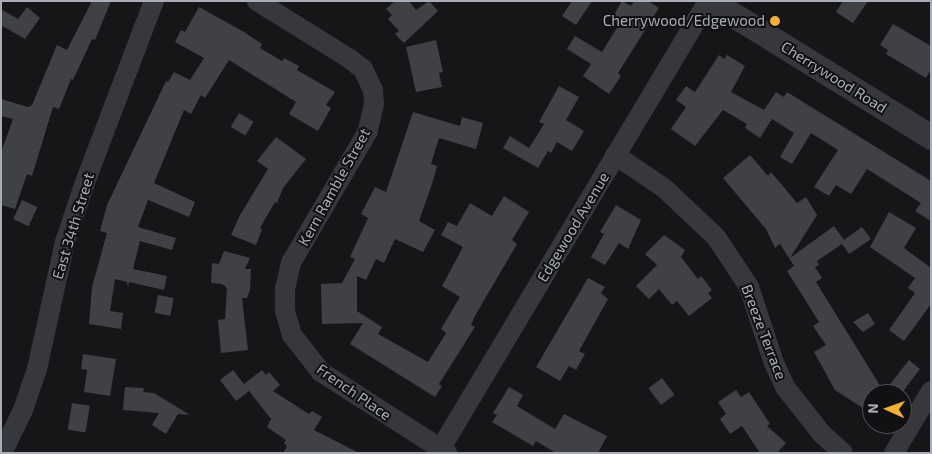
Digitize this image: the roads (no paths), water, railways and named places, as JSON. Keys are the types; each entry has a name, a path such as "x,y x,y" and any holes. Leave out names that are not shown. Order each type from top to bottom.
{"street":[{"name":"East 34th Street","path":"2,453 24,410 37,369 65,242 84,185 154,1"},
{"name":"Kern Ramble Street","path":"257,1 350,59 363,69 373,90 374,104 368,131 292,263 284,288 285,311"},
{"name":"Cherrywood Road","path":"710,1 931,137"},
{"name":"Edgewood Avenue","path":"442,451 615,155 710,1"},
{"name":"Breeze Terrace","path":"615,155 664,188 716,237 749,287 774,363 785,387 822,434 843,453"},
{"name":"French Place","path":"285,311 292,335 321,372 442,451"},
{"path":"894,453 931,391"}],"place":[{"name":"Cherrywood/Edgewood","path":"775,21"}]}
